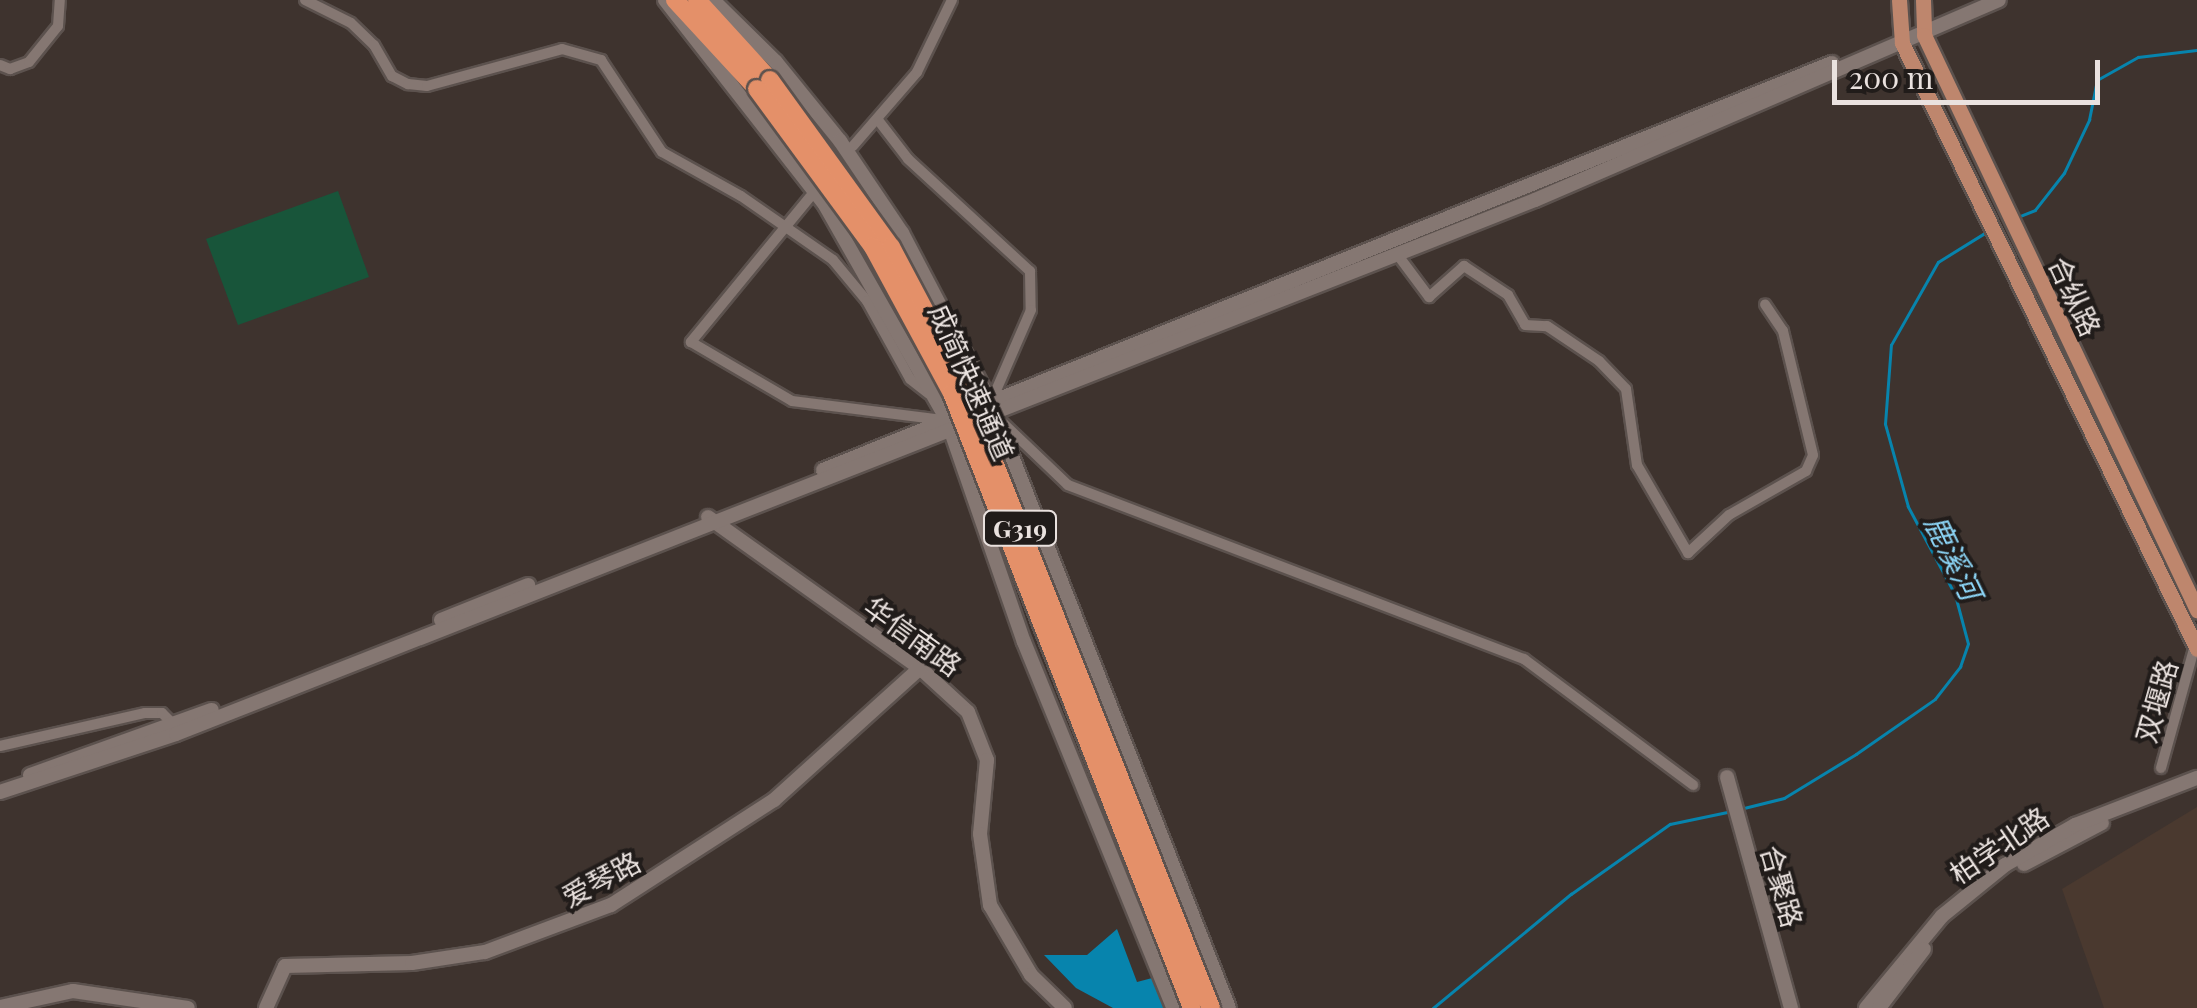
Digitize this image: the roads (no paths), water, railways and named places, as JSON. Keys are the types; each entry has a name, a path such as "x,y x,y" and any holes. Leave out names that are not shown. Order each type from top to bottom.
{"highway":[{"name":"成简快速通道","path":"675,0 764,84 873,246 952,392 1192,1008"},
{"name":"成简快速通道","path":"697,0 891,247 961,379 1211,1008"}],"main road":[{"path":"1899,0 1904,37"},
{"name":"合纵路","path":"1924,0 1926,29 2197,610"},
{"name":"合纵路","path":"1904,37 2196,647"}],"street":[{"path":"0,65 10,69 29,62 58,26 60,0"},
{"path":"304,0 350,23 374,45 392,76 408,84 427,86 562,48 602,60 662,152 786,226 848,276 910,379 934,396"},
{"path":"664,0 824,206 949,425 1024,642 1173,1008"},
{"path":"713,0 776,62 840,141 902,234 993,408 1229,1008"},
{"path":"854,146 917,72 952,0"},
{"path":"1926,29 1931,0"},
{"path":"1926,29 1980,0"},
{"path":"993,408 1999,0"},
{"path":"0,792 176,734 949,425 1398,254 1904,37"},
{"path":"878,120 908,159 1030,271 1031,310 993,408"},
{"path":"810,197 691,342 792,401 949,425"},
{"path":"1398,254 1429,297 1464,266 1508,295 1525,325 1547,326 1600,361 1626,389 1637,465 1688,552 1729,515 1806,471 1813,455 1783,332 1765,304"},
{"path":"993,408 1068,484 1524,659 1693,785"},
{"path":"0,782 174,724 709,520"},
{"name":"华信南路","path":"709,520 920,668 979,730 988,773 980,834 990,905 1031,974 1065,1008"},
{"name":"双堰路","path":"2161,768 2196,647"},
{"name":"爱琴路","path":"266,1008 284,966 412,962 486,952 611,905 774,800 920,668"},
{"path":"0,746 145,713 162,713 174,724"},
{"name":"合聚路","path":"1727,777 1791,1008"},
{"name":"柏学北路","path":"1866,1008 1942,916 2005,865 2076,825 2197,778"},
{"name":"柏学北路","path":"1879,1008 1944,926 2004,877 2102,823 2197,788"},
{"path":"0,1007 73,991 188,1008"}],"water":[{"path":"1117,929 1137,982 1156,977 1169,1008 1113,1008 1076,988 1044,955 1087,955"}],"waterway":[{"name":"鹿溪河","path":"2018,217 2035,210 2064,173 2089,120 2097,80 2138,57 2197,50"},
{"name":"鹿溪河","path":"1744,808 1784,798 1856,754 1935,699 1960,667 1968,644 1955,595 1908,507 1885,424 1891,345 1938,262 1988,231"},
{"name":"鹿溪河","path":"1433,1008 1571,894 1670,824 1732,811"}]}
